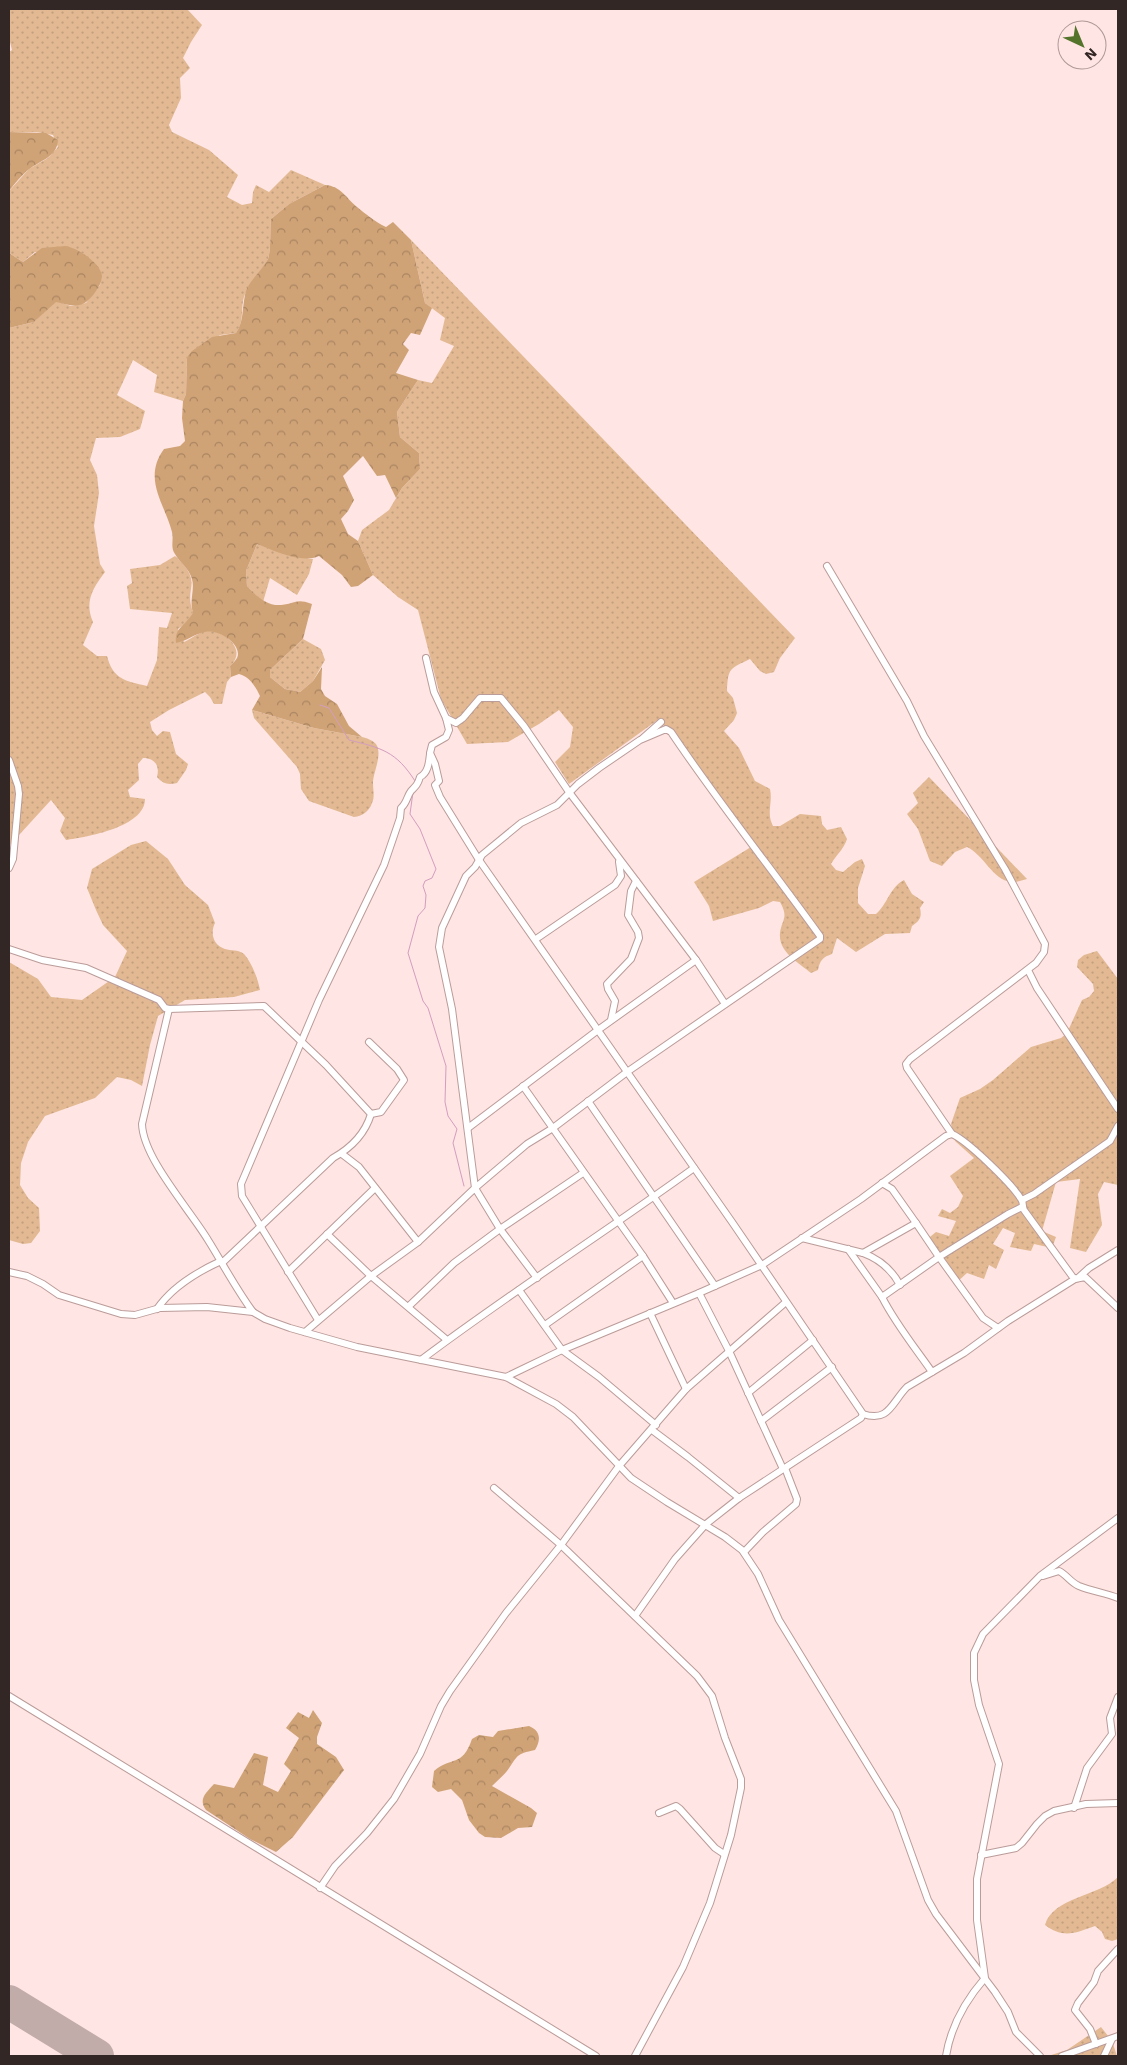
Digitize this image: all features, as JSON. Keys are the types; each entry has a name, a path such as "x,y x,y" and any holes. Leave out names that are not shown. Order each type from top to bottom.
{"street":[{"path":"827,566 902,693 924,736 1005,869 1045,944 1044,952 1028,970 958,1021 906,1064 952,1134 984,1160 1022,1204 1052,1251 1076,1279"},
{"path":"318,1320 242,1196 241,1184 319,1000 384,865 400,818 401,808 406,804 410,792 418,784 428,767 432,745 446,737 449,730 446,718 434,692 426,658"},
{"path":"446,718 456,723 463,718 480,698 501,698 524,726 569,792 696,960 726,1004"},
{"path":"537,1278 500,1229 475,1188 452,1010 439,948 439,938 466,876 482,855 521,823 557,805 569,792 599,768 640,740 661,722"},
{"path":"305,1332 372,1276 418,1242 475,1188 520,1150 553,1128 627,1072 818,941 820,936 671,732 666,729 640,740"},
{"path":"430,753 435,764 438,781 435,785 440,797 479,860 762,1265 863,1414 873,1417 881,1416 892,1407 900,1394 907,1388 964,1353 998,1328 1118,1250"},
{"path":"9,760 19,794 13,859 9,868"},
{"path":"536,939 615,885 621,876 621,866 617,856"},
{"path":"610,1021 615,1001 607,984 632,959 639,938 638,932 628,915 631,891 636,881"},
{"path":"9,949 42,960 86,968 159,1000 169,1010 264,1006 326,1065 371,1114"},
{"path":"468,1128 610,1021 696,960"},
{"path":"1028,970 1037,988 1118,1109"},
{"path":"169,1010 149,1092 142,1132 163,1174 253,1312"},
{"path":"369,1042 397,1069 404,1080 381,1112 371,1114"},
{"path":"523,1086 643,1256 673,1304"},
{"path":"588,1101 715,1286"},
{"path":"157,1309 181,1284 222,1262 333,1158 342,1154 364,1131 371,1114"},
{"path":"882,1297 1008,1214 1110,1141 1118,1126"},
{"path":"506,1377 562,1350 762,1265 882,1183 946,1136 952,1134"},
{"path":"342,1154 359,1167 418,1242"},
{"path":"421,1360 618,1220 654,1198 694,1168"},
{"path":"409,1306 454,1264 500,1229 583,1173"},
{"path":"882,1183 892,1189 983,1318 998,1328"},
{"path":"288,1272 375,1188"},
{"path":"863,1253 916,1223"},
{"path":"327,1234 372,1276 447,1340"},
{"path":"802,1238 838,1245 876,1259 889,1270 900,1285"},
{"path":"848,1249 882,1297 915,1350 932,1372"},
{"path":"545,1325 643,1256"},
{"path":"9,1272 27,1276 59,1295 121,1314 135,1315 157,1309 207,1307 253,1312 265,1319 357,1347 506,1377 556,1404 573,1417 631,1478 667,1502 706,1524 744,1552 758,1574 779,1620 896,1812 928,1900 1008,2012 1016,2032 1040,2056"},
{"path":"1076,1279 1085,1277 1118,1308"},
{"path":"519,1290 562,1350 600,1377 688,1457 739,1498"},
{"path":"699,1293 729,1352 797,1498 796,1504 763,1532 744,1552"},
{"path":"320,1888 335,1866 367,1833 394,1799 420,1754 441,1706 450,1691 529,1583 561,1545 619,1466 686,1389 786,1302"},
{"path":"650,1313 686,1389"},
{"path":"748,1393 813,1340"},
{"path":"761,1421 832,1367"},
{"path":"635,1616 671,1565 706,1524 739,1498 861,1418 863,1414"},
{"path":"494,1488 561,1545 697,1676 712,1696 741,1783 731,1835 710,1903 683,1967 634,2056"},
{"path":"946,2056 958,2015 985,1978 977,1920 977,1880 999,1764 979,1705 974,1680 974,1653 983,1634 1040,1576 1118,1518"},
{"path":"1040,1576 1059,1571 1079,1586 1118,1598"},
{"path":"9,1696 596,2056"},
{"path":"1074,1808 1087,1768 1112,1734 1110,1718 1118,1697"},
{"path":"981,1855 1016,1848 1045,1816 1054,1811 1086,1804 1118,1803"},
{"path":"659,1813 676,1806 715,1848 724,1854"},
{"path":"1096,2044 1090,2029 1075,2010 1094,1982 1098,1971 1118,1949"},
{"path":"1062,2056 1115,2037"},
{"path":"1104,2056 1115,2037"},
{"path":"1073,2052 1080,2056"}],"shaded area":[{"path":"9,9 187,9 202,25 183,58 190,68 180,78 181,98 169,125 172,132 209,150 238,175 227,197 242,205 252,203 256,185 269,192 291,170 325,185 289,204 271,219 268,259 246,292 239,328 236,333 220,335 187,357 186,394 183,401 154,392 157,375 133,360 117,395 145,411 140,429 120,437 96,438 90,460 97,475 99,493 94,526 100,564 105,572 91,596 89,608 93,622 83,645 97,656 107,656 113,670 121,678 147,686 157,660 159,627 167,628 172,613 130,609 127,586 132,583 130,569 160,565 175,556 189,573 192,585 190,596 193,612 190,619 178,629 184,642 203,632 212,631 231,641 237,653 235,660 230,666 231,677 227,682 222,704 214,704 205,692 150,722 152,730 157,736 163,731 170,732 176,754 188,764 177,783 168,784 157,777 158,769 156,763 151,759 143,758 138,764 139,780 128,790 130,797 145,799 142,809 136,817 113,829 66,840 60,831 65,818 51,800 9,846 9,328 34,322 56,301 71,306 86,303 100,285 102,277 35,252 23,262 9,253 9,191 29,169 48,158 58,147 53,135 37,132 9,132 9,52 12,50 9,38"},
{"path":"411,240 795,638 780,658 774,672 766,674 760,671 750,659 731,670 728,677 727,691 733,698 737,713 734,720 724,731 739,748 755,781 770,789 770,817 773,826 780,826 800,814 821,816 822,824 827,830 841,827 847,839 831,864 836,870 843,872 862,859 865,866 858,888 858,903 868,914 876,914 895,887 904,880 912,894 924,902 920,908 920,919 912,926 910,933 885,934 856,952 837,938 832,954 821,961 818,970 811,973 790,956 782,946 780,933 784,912 780,902 773,901 759,908 713,921 709,906 694,882 751,847 659,719 569,784 555,762 570,747 573,727 559,710 508,742 467,744 441,699 418,610 398,597 373,575 358,541 362,530 389,510 402,488 420,469 419,453 400,437 397,412 418,380 432,383 454,346 440,340 445,318 425,303"},
{"path":"257,544 291,556 313,559 309,574 297,595 270,578 263,602 247,586 246,571"},
{"path":"303,639 321,649 325,660 313,681 300,692 285,689 270,677 270,670"},
{"path":"252,710 314,728 364,737 376,744 378,758 373,779 373,798 371,806 367,811 362,815 354,817 309,801 301,789 300,774 297,767 254,718"},
{"path":"929,777 1027,879 1011,882 999,877 973,850 967,847 955,852 942,866 930,861 918,829 907,814 918,803 913,793"},
{"path":"146,841 168,859 185,885 208,905 215,923 213,935 215,942 225,949 244,954 254,971 260,990 234,997 185,1000 158,1016 142,1086 131,1080 117,1077 95,1098 45,1116 28,1142 21,1163 20,1185 28,1198 39,1208 40,1231 31,1243 23,1244 9,1240 9,962 38,979 51,997 82,1000 115,977 127,951 103,925 87,888 92,869 131,845"},
{"path":"1097,951 1118,979 1118,1185 1104,1182 1098,1194 1102,1225 1086,1252 1070,1248 1080,1179 1056,1182 1042,1231 1056,1237 1052,1248 1034,1244 1031,1251 1010,1247 1015,1233 1003,1228 993,1244 1004,1250 996,1269 989,1265 984,1279 967,1273 956,1283 925,1241 936,1232 949,1236 956,1221 938,1216 942,1209 950,1213 958,1207 963,1196 950,1176 974,1158 955,1141 951,1124 960,1098 980,1089 993,1080 1031,1047 1061,1038 1067,1033 1082,1000 1089,997 1094,991 1093,984 1077,967 1078,960 1084,955"},
{"path":"1118,1877 1118,1939 1112,1941 1105,1939 1102,1932 1095,1926 1064,1933 1045,1925 1057,1908 1109,1884"},
{"path":"1101,2027 1112,2041 1117,2056 1048,2056 1067,2050"}],"green space":[{"path":"9,132 46,133 58,140 55,150 48,158 28,170 9,191"},
{"path":"325,185 339,190 357,207 382,225 386,227 393,222 411,240 425,303 432,308 420,335 411,333 403,344 409,350 396,373 418,380 397,412 400,437 419,453 420,469 402,488 396,498 385,475 377,476 363,456 343,476 354,500 341,519 348,534 358,541 373,575 358,586 351,587 342,575 319,556 296,558 257,544 246,571 247,586 262,600 271,604 281,605 299,601 312,604 303,639 270,670 270,677 285,689 300,692 313,681 322,667 321,689 325,696 337,704 349,726 362,737 314,728 252,710 260,696 254,685 246,677 239,674 231,677 230,666 238,654 237,649 226,637 215,632 205,632 176,643 177,633 193,612 193,583 189,572 177,557 172,546 172,532 155,481 158,460 164,449 180,446 185,441 182,418 183,401 186,394 187,357 192,351 212,337 236,333 242,319 246,290 268,259 271,219 289,204"},
{"path":"65,246 93,261 101,271 101,282 92,297 79,305 56,302 34,322 9,328 9,253 23,262 42,248"},
{"path":"313,1710 322,1723 317,1737 317,1744 336,1757 344,1770 293,1837 276,1852 250,1839 206,1810 203,1799 214,1784 234,1788 254,1753 268,1757 263,1785 278,1792 291,1771 284,1764 299,1738 286,1728 298,1712 309,1718"},
{"path":"529,1726 536,1730 539,1736 535,1750 518,1756 492,1786 537,1813 532,1827 518,1828 501,1838 485,1837 479,1833 469,1820 462,1800 451,1789 438,1792 432,1787 434,1771 460,1758 472,1739 479,1735 493,1737 498,1731"}],"waterway":[{"path":"320,705 329,708 349,740 387,752 401,763 415,781"},
{"path":"413,792 410,814 420,829 436,869 432,878 425,881 423,886 426,895 425,908 418,916 408,953 446,1066 445,1102 448,1116 457,1129 453,1143 464,1186"}],"taxiway":[{"path":"9,2005 16,2006"}],"runway":[{"path":"9,2002 97,2056"}]}
